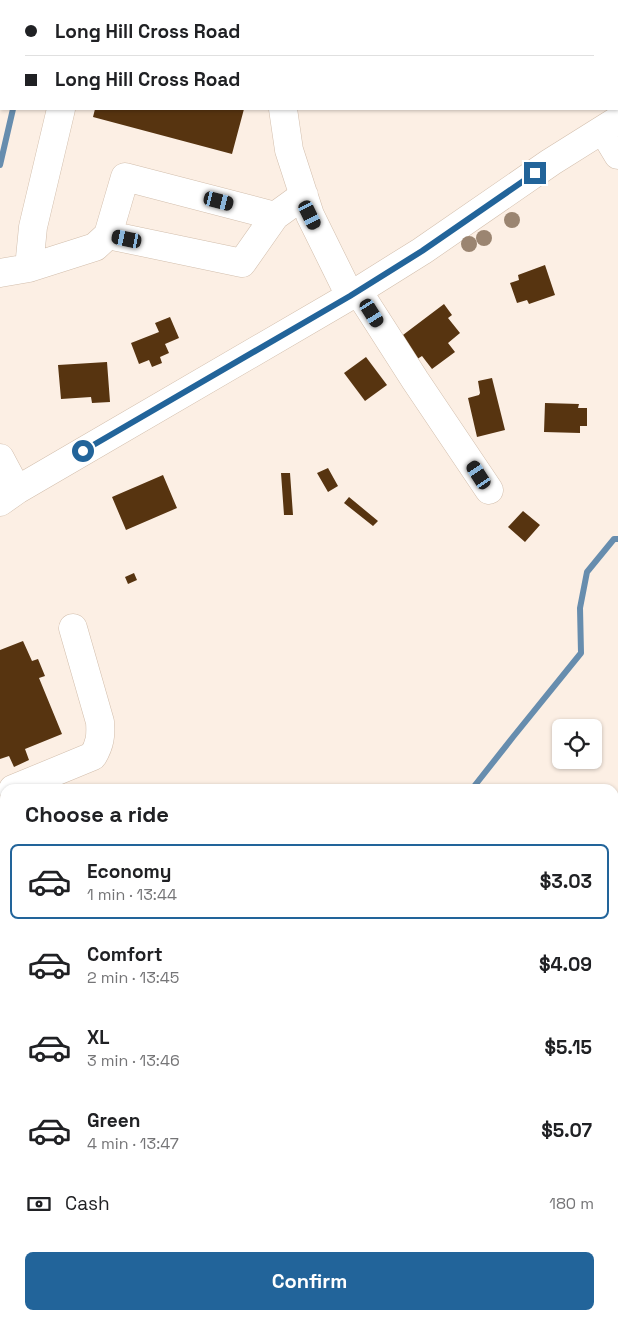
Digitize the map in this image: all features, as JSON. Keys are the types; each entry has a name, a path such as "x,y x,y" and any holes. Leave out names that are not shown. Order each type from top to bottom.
{"street":[{"path":"29,268 33,227 62,110"},
{"path":"283,110 289,150 310,215 354,293 489,490"},
{"path":"0,458 8,496 354,293 422,251 551,162 611,125 618,155"},
{"path":"0,273 29,268 95,247 108,235 125,177 275,216"},
{"path":"108,235 242,264 275,216 304,195"},
{"path":"25,784 93,756 99,746 101,737 100,722 73,628"}],"building":[{"path":"95,110 244,110 232,154 93,117"},
{"path":"545,265 555,295 529,304 527,300 517,303 510,283 519,280 518,275"},
{"path":"444,304 452,315 448,318 460,333 448,343 455,352 432,369 422,356 411,363 395,341"},
{"path":"170,317 179,338 165,344 169,353 160,357 162,363 152,367 149,360 139,364 131,343 159,332 155,323"},
{"path":"366,357 387,385 365,401 344,373"},
{"path":"107,362 110,402 92,403 91,397 61,399 58,365"},
{"path":"492,378 505,430 477,437 468,398 479,395 478,381"},
{"path":"545,403 579,404 578,408 587,408 587,426 580,426 580,433 544,432"},
{"path":"328,468 338,486 328,492 317,473"},
{"path":"281,473 290,473 293,515 284,515"},
{"path":"163,475 177,508 126,530 112,497"},
{"path":"349,497 378,521 373,526 344,503"},
{"path":"523,511 540,525 525,542 508,527"},
{"path":"134,573 137,580 128,584 125,577"},
{"path":"23,641 32,661 38,659 45,676 39,678 62,734 25,749 29,760 14,767 9,756 0,759 0,650"}],"waterway":[{"path":"0,165 13,110"},
{"path":"476,784 581,653 580,608 587,572 614,539 618,539"}],"route":[{"path":"83,451 350,296 422,251 535,173"}]}
